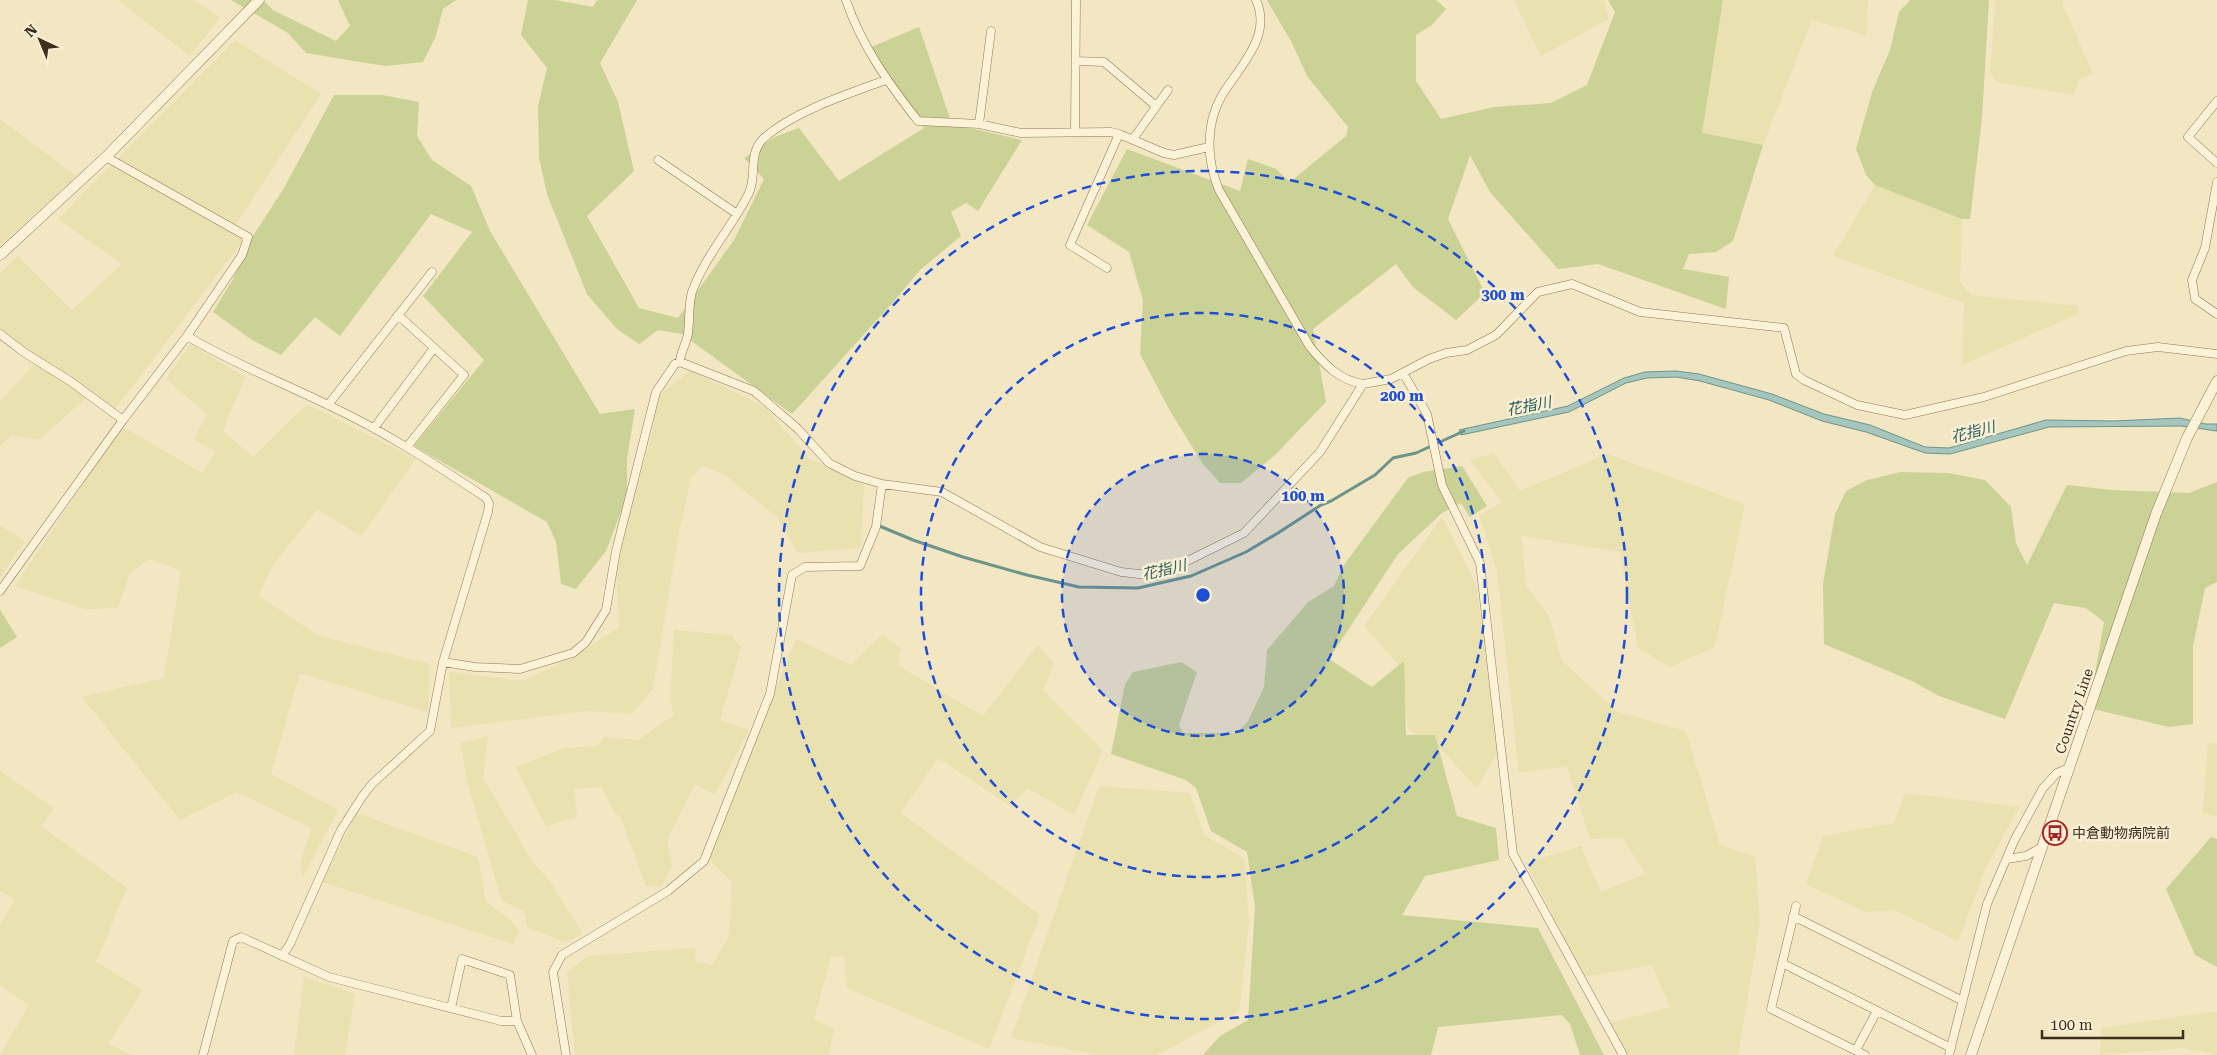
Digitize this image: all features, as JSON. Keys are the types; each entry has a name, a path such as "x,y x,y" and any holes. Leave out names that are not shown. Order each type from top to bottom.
{"street":[{"path":"0,255 106,157 260,0"},
{"path":"846,0 857,28 886,80 918,121 979,124 1021,133 1075,132 1119,134 1164,153 1174,155 1209,147"},
{"path":"1075,132 1076,0"},
{"path":"1256,0 1259,30 1256,44 1220,98 1213,119 1209,147 1213,176 1219,190 1310,347 1324,364 1340,376 1353,382 1363,384 1384,381 1429,359 1446,353 1468,350 1496,335 1538,292 1572,284 1640,312 1784,328 1796,374 1804,380 1857,404 1905,415 1984,397 2126,351 2158,347 2217,354"},
{"path":"979,124 991,31"},
{"path":"1076,61 1104,62 1156,106"},
{"path":"680,362 688,334 689,307 692,292 752,183 754,155 758,145 782,125 840,98 886,80"},
{"path":"1133,139 1168,90"},
{"path":"2217,101 2188,138 2217,163"},
{"path":"1107,268 1070,245 1119,134"},
{"path":"0,591 123,420 187,336 242,255 248,237 106,157"},
{"path":"658,160 736,214"},
{"path":"2217,182 2206,248 2192,280 2195,299 2217,314"},
{"path":"328,405 432,272"},
{"path":"398,315 464,375 407,447"},
{"path":"0,334 25,353 70,381 123,420"},
{"path":"187,336 216,354 374,428 486,498 489,503 443,662 430,732 372,784 362,797 341,830 290,944 282,956"},
{"path":"374,428 434,348"},
{"path":"443,662 475,667 520,669 573,653 586,642 606,610 619,542 656,392 675,364 680,362 754,391 798,429 829,463 855,476 882,484 942,492 1040,547 1121,572 1157,576 1244,533 1320,452 1363,384"},
{"path":"1403,373 1426,414 1442,485 1480,563 1513,854 1623,1055"},
{"name":"Country Line","path":"1971,1055 2171,473 2217,381"},
{"path":"566,1055 553,972 562,955 668,891 704,860 770,694 792,575 805,566 860,566 876,527 882,484"},
{"path":"1782,963 1877,1011 1950,1051 1961,1000 1987,904 2014,841 2043,788 2058,773 2069,768"},
{"path":"2007,859 2026,856 2043,846"},
{"path":"1796,906 1771,1009 1865,1055"},
{"path":"1793,916 1961,1000"},
{"path":"203,1055 233,941 242,937 329,977 501,1021 517,1021"},
{"path":"451,1008 462,959 510,975 517,1021 532,1055"},
{"path":"1856,1050 1877,1011"}],"shaded area":[{"path":"118,0 194,0 220,17 190,56"},
{"path":"1514,0 1604,0 1609,19 1541,56"},
{"path":"1723,0 1868,0 1866,35 1812,20 1763,145 1701,133"},
{"path":"1995,0 2063,0 2063,5 2093,74 2079,79 2074,95 1996,82 1990,72"},
{"path":"235,40 321,94 232,230 245,238 112,413 88,396 39,440 12,435 0,446 0,401 39,359 0,330 0,273 18,256 72,310 122,264 58,219"},
{"path":"0,119 77,176 0,245"},
{"path":"1875,185 1962,219 1960,282 1971,295 2079,306 2078,314 1962,365 1964,303 1833,256"},
{"path":"190,344 245,377 223,431 253,457 307,404 416,459 361,536 317,509 271,568 259,596 319,636 430,664 428,712 300,673 271,774 338,810 303,877 300,865 311,828 237,792 180,820 82,697 164,678 181,571 149,559 130,573 118,608 85,609 15,586 122,426 202,473 216,452 194,439 207,414 166,379"},
{"path":"690,371 764,406 809,458 864,484 861,548 798,553 778,518 725,475 702,466 691,478 679,532 653,689 632,714 588,711 451,728 449,672 522,681 572,658 619,627 616,566 653,429 657,397"},
{"path":"1494,453 1520,491 1607,454 1745,504 1715,647 1670,667 1638,648 1620,552 1521,536 1526,586 1549,616 1562,661 1618,712 1686,731 1720,845 1755,857 1760,922 1738,1055 1628,1055 1607,1024 1670,1007 1652,965 1584,977 1526,863 1581,846 1601,892 1645,874 1623,838 1590,839 1567,766 1519,773 1497,571 1479,515 1502,502 1470,460"},
{"path":"1442,517 1476,584 1499,750 1477,788 1441,749 1409,730 1398,664 1364,626"},
{"path":"0,525 25,541 0,577"},
{"path":"674,630 731,635 741,647 720,720 749,730 715,795 695,784 667,839 672,867 661,887 646,886 621,818 613,811 602,787 574,789 577,817 546,826 516,767 565,748 598,746 604,737 638,740 674,715 670,700"},
{"path":"882,635 901,648 897,665 983,716 1038,645 1054,663 1043,690 1103,750 1074,815 1028,788 1010,806 938,758 901,813 1040,915 989,1049 847,988 844,956 831,957 814,1019 834,1029 829,1055 575,1055 567,973 588,956 695,948 696,962 712,965 729,937 732,882 707,857 796,639 851,665"},
{"path":"488,736 483,778 534,864 549,880 583,934 565,942 528,928 523,911 502,901 467,782 461,743"},
{"path":"2208,743 2217,744 2217,816 2203,813"},
{"path":"0,771 54,808 41,826 127,888 96,962 143,990 108,1044 133,1055 0,1055 29,1005 0,986 0,924 15,900 0,891"},
{"path":"1099,786 1190,793 1204,835 1245,859 1249,923 1239,1011 1157,1055 1099,1055 1011,1038"},
{"path":"1905,793 2019,807 1985,870 1958,941 1894,910 1866,912 1806,884 1823,836 1894,823"},
{"path":"357,813 478,857 486,902 509,919 520,931 513,944 322,882"},
{"path":"304,977 355,994 345,1055 294,1055"},
{"path":"2217,1011 2217,1055 2183,1048 2100,1055 2101,1028"}],"green space":[{"path":"231,0 263,0 273,10 336,41 350,26 338,0 456,0 443,9 435,38 423,62 385,66 306,53 288,33"},
{"path":"528,0 555,0 593,7 597,0 637,0 600,63 618,102 634,171 587,216 639,308 678,318 734,240 764,179 744,158 775,137 799,128 839,181 924,128 869,48 919,27 952,124 1022,140 978,211 966,203 951,212 961,236 920,270 792,414 682,334 658,330 639,344 617,329 587,294 547,194 539,158 538,107 547,68 521,35"},
{"path":"1267,0 1436,0 1446,9 1432,25 1416,35 1416,81 1441,119 1494,107 1551,103 1587,85 1615,12 1608,0 1723,0 1702,133 1763,145 1733,241 1716,252 1689,254 1683,269 1729,277 1726,309 1598,264 1558,269 1490,192 1470,155 1448,219 1485,293 1456,320 1413,287 1396,264 1313,329 1326,402 1275,455 1241,483 1220,483 1203,464 1170,411 1140,354 1143,300 1129,252 1087,225 1127,149 1240,191 1248,159 1276,169 1290,182 1346,136 1348,127 1307,76 1292,43"},
{"path":"1910,0 1989,0 1982,118 1970,219 1962,219 1875,185 1866,175 1856,149 1872,92 1890,50 1899,12"},
{"path":"334,95 382,95 419,102 417,136 432,160 471,186 490,231 600,414 635,409 627,459 627,496 606,551 576,589 561,584 556,542 547,522 414,446 484,360 423,296 472,232 431,214 340,336 315,317 281,355 252,340 213,312 233,279 253,236 284,188"},
{"path":"1462,466 1487,506 1470,517 1461,503 1442,513 1398,554 1329,659 1372,687 1404,661 1406,735 1435,735 1457,816 1496,828 1499,860 1425,876 1402,915 1538,928 1604,1055 1580,1055 1570,1024 1562,1015 1438,1027 1431,1055 1203,1055 1220,1036 1248,1020 1255,907 1247,852 1211,831 1196,788 1186,780 1111,754 1125,684 1133,672 1181,662 1197,672 1179,725 1183,733 1237,733 1248,721 1264,687 1267,650 1308,602 1334,586 1344,565 1408,478 1423,472"},
{"path":"1901,472 1948,473 1985,480 2011,507 2016,543 2027,565 2067,485 2111,490 2189,493 2217,482 2217,582 2205,588 2193,646 2193,724 2169,727 2089,708 2104,622 2086,608 2054,603 2005,719 1939,696 1912,681 1824,644 1823,584 1835,514 1846,491 1867,480"},
{"path":"0,610 17,637 0,648"},
{"path":"2211,837 2217,839 2217,967 2195,955 2166,889"}],"water":[{"name":"花指川","path":"1676,371 1699,374 1772,394 1824,414 1870,425 1925,447 1949,448 2046,420 2114,421 2180,418 2206,424 2217,424 2217,431 2181,426 2049,427 1950,454 1925,453 1866,432 1822,421 1769,400 1700,381 1676,377 1647,378 1626,383 1569,412 1461,435 1459,430 1568,406 1624,378 1645,372"}],"waterway":[{"name":"花指川","path":"877,525 913,540 963,557 1027,575 1079,587 1138,588 1191,576 1246,552 1321,505 1375,475 1393,458 1416,453 1464,431"}],"place":[{"name":"中倉動物病院前","path":"2055,833"}]}
